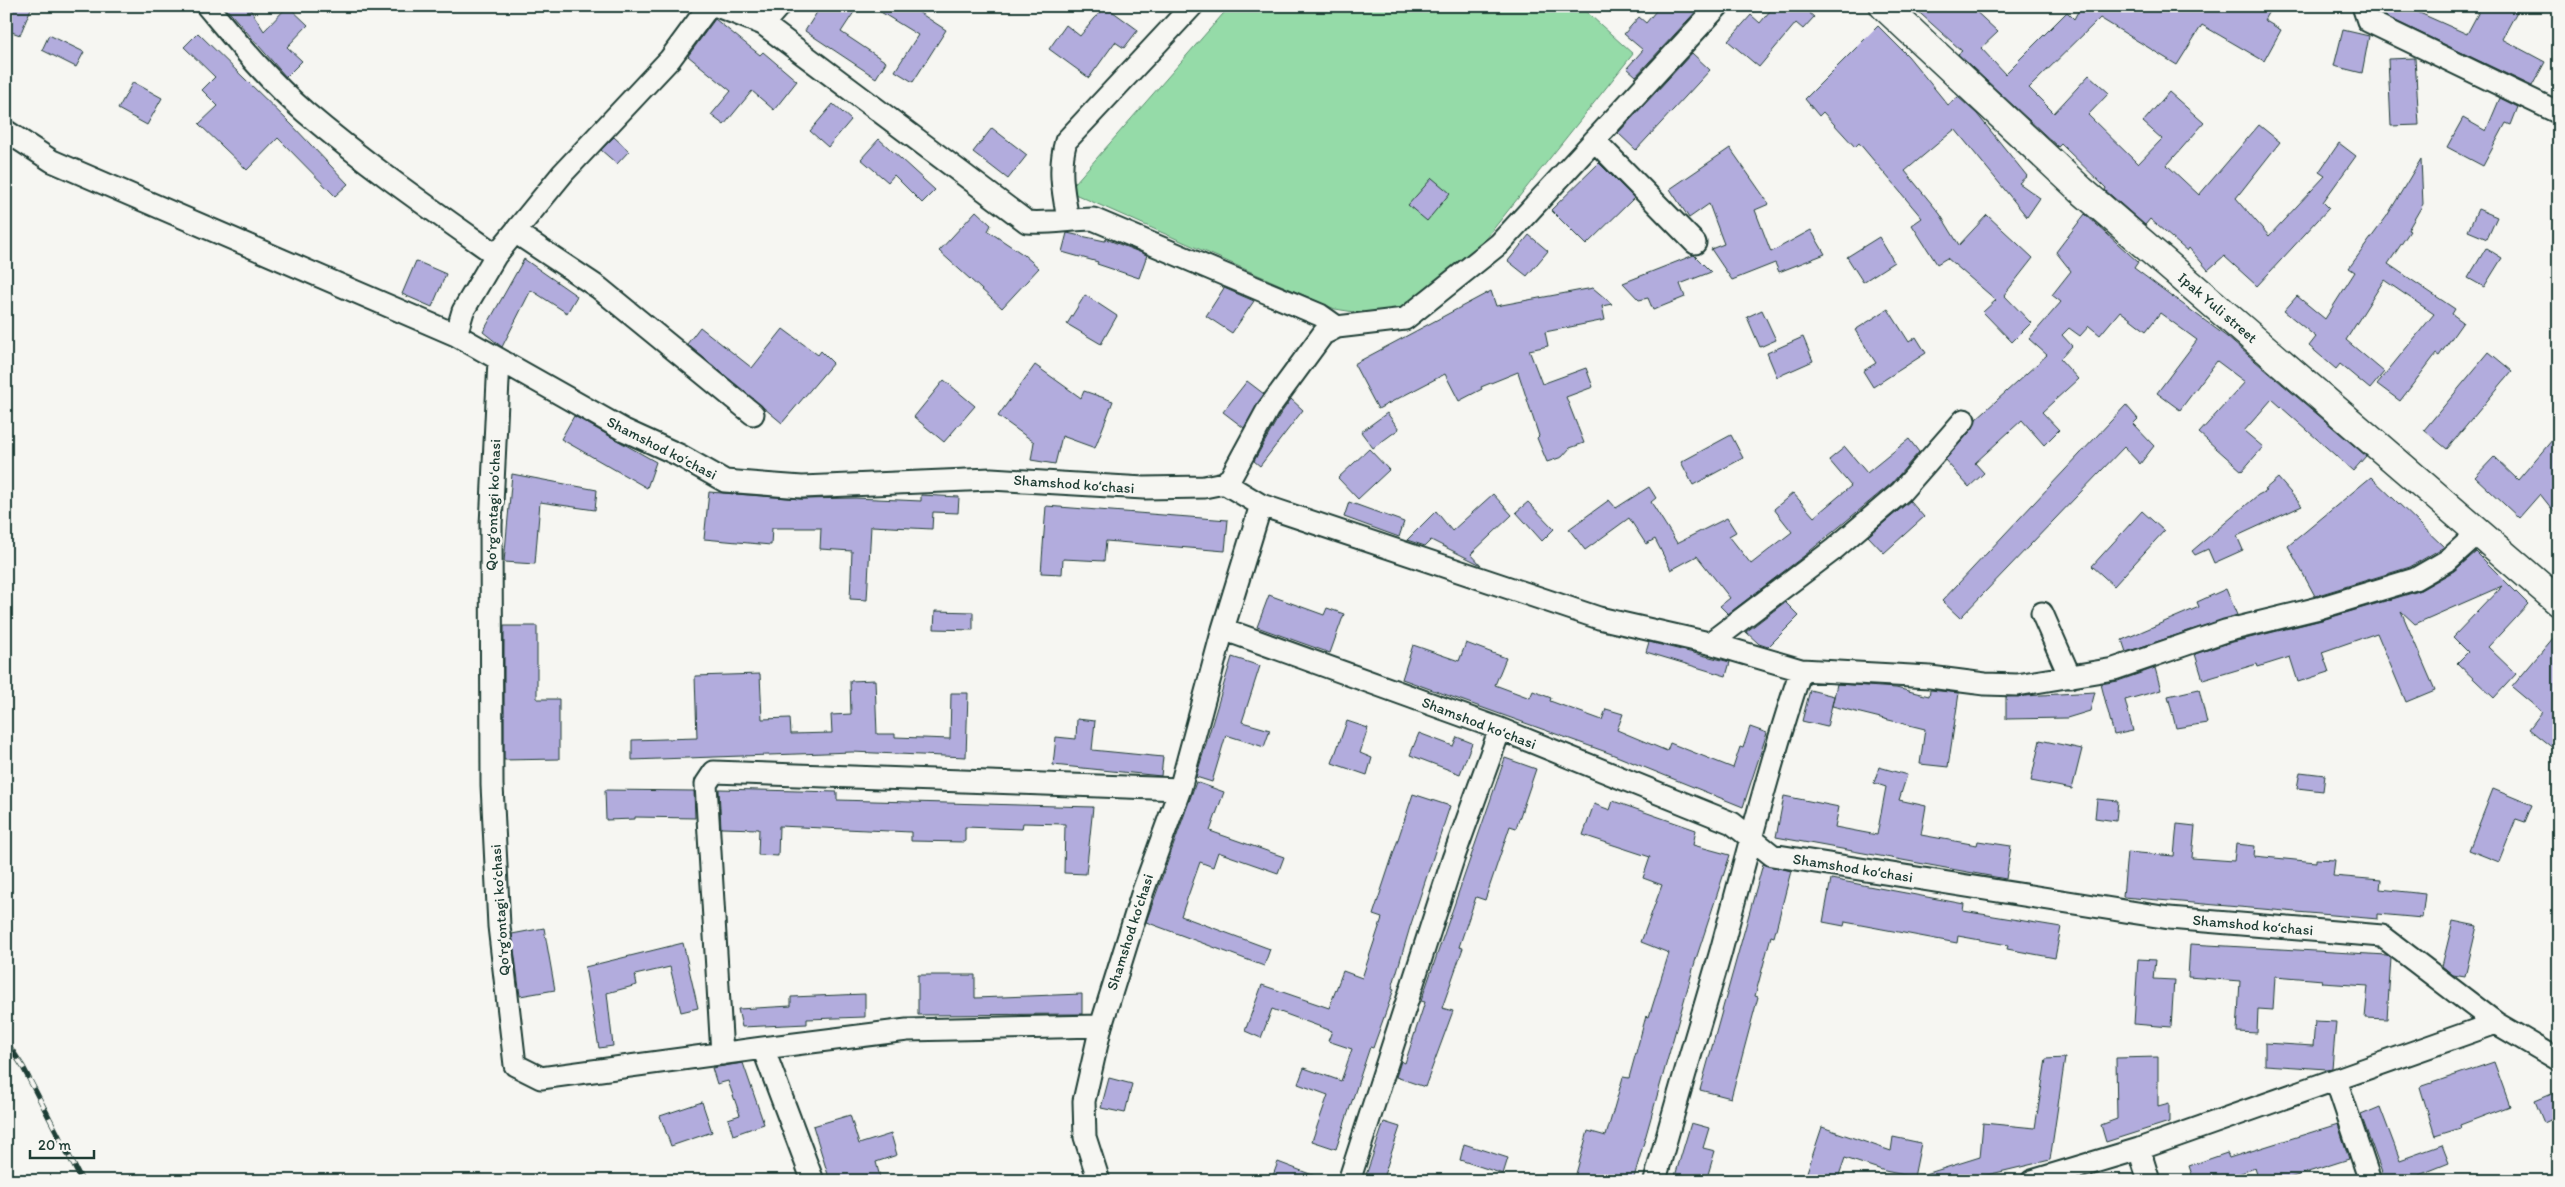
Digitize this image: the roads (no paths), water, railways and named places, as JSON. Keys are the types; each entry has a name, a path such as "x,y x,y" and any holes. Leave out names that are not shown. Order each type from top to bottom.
{"main road":[{"name":"Ipak Yuli street","path":"1884,6 2081,190 2559,602"}],"street":[{"path":"207,6 254,63 304,111 400,188 496,255"},
{"path":"456,335 463,311 496,255 564,173 670,59 709,6"},
{"path":"717,6 763,24 1027,222 1046,224 1068,219 1094,219 1320,315 1337,327"},
{"path":"763,24 779,6"},
{"path":"1068,219 1062,182 1062,157 1066,141 1192,6"},
{"path":"1718,6 1498,244 1405,319 1337,327 1323,334 1274,401 1231,477 1224,483 1261,505 1599,618 1710,643 1801,670 1930,677 1985,684 2017,685 2070,678 2114,669 2225,631 2319,608 2415,579 2448,560 2479,532"},
{"path":"2363,6 2368,21 2559,113"},
{"name":"Shamshod koʻchasi","path":"6,131 52,161 456,335 624,430 725,481 802,487 990,479 1144,488 1204,487 1224,483"},
{"path":"1595,140 1695,242"},
{"path":"515,232 599,288 753,414"},
{"name":"Qoʻrgʻontagi koʻchasi","path":"500,360 490,525 492,785 498,926 515,1065 541,1078 907,1030 1101,1026"},
{"path":"1710,643 1833,550 1901,492 1964,420"},
{"name":"Shamshod koʻchasi","path":"1098,1181 1085,1137 1084,1100 1101,1026 1143,890 1180,790 1223,629 1261,505"},
{"path":"2042,613 2070,678"},
{"name":"Shamshod koʻchasi","path":"1223,629 1500,729 1732,823 1772,855 2169,918 2382,936 2496,1023 2559,1060"},
{"path":"1655,1181 1771,761 1801,670"},
{"path":"1349,1181 1453,858 1500,729"},
{"path":"722,1054 706,784 714,772 1180,790"},
{"path":"2032,1181 2139,1149 2496,1023"},
{"path":"763,1048 813,1181"},
{"path":"2336,1080 2370,1181"},
{"path":"2139,1149 2149,1181"}],"railway":[{"path":"6,1041 23,1067 82,1181"}]}
